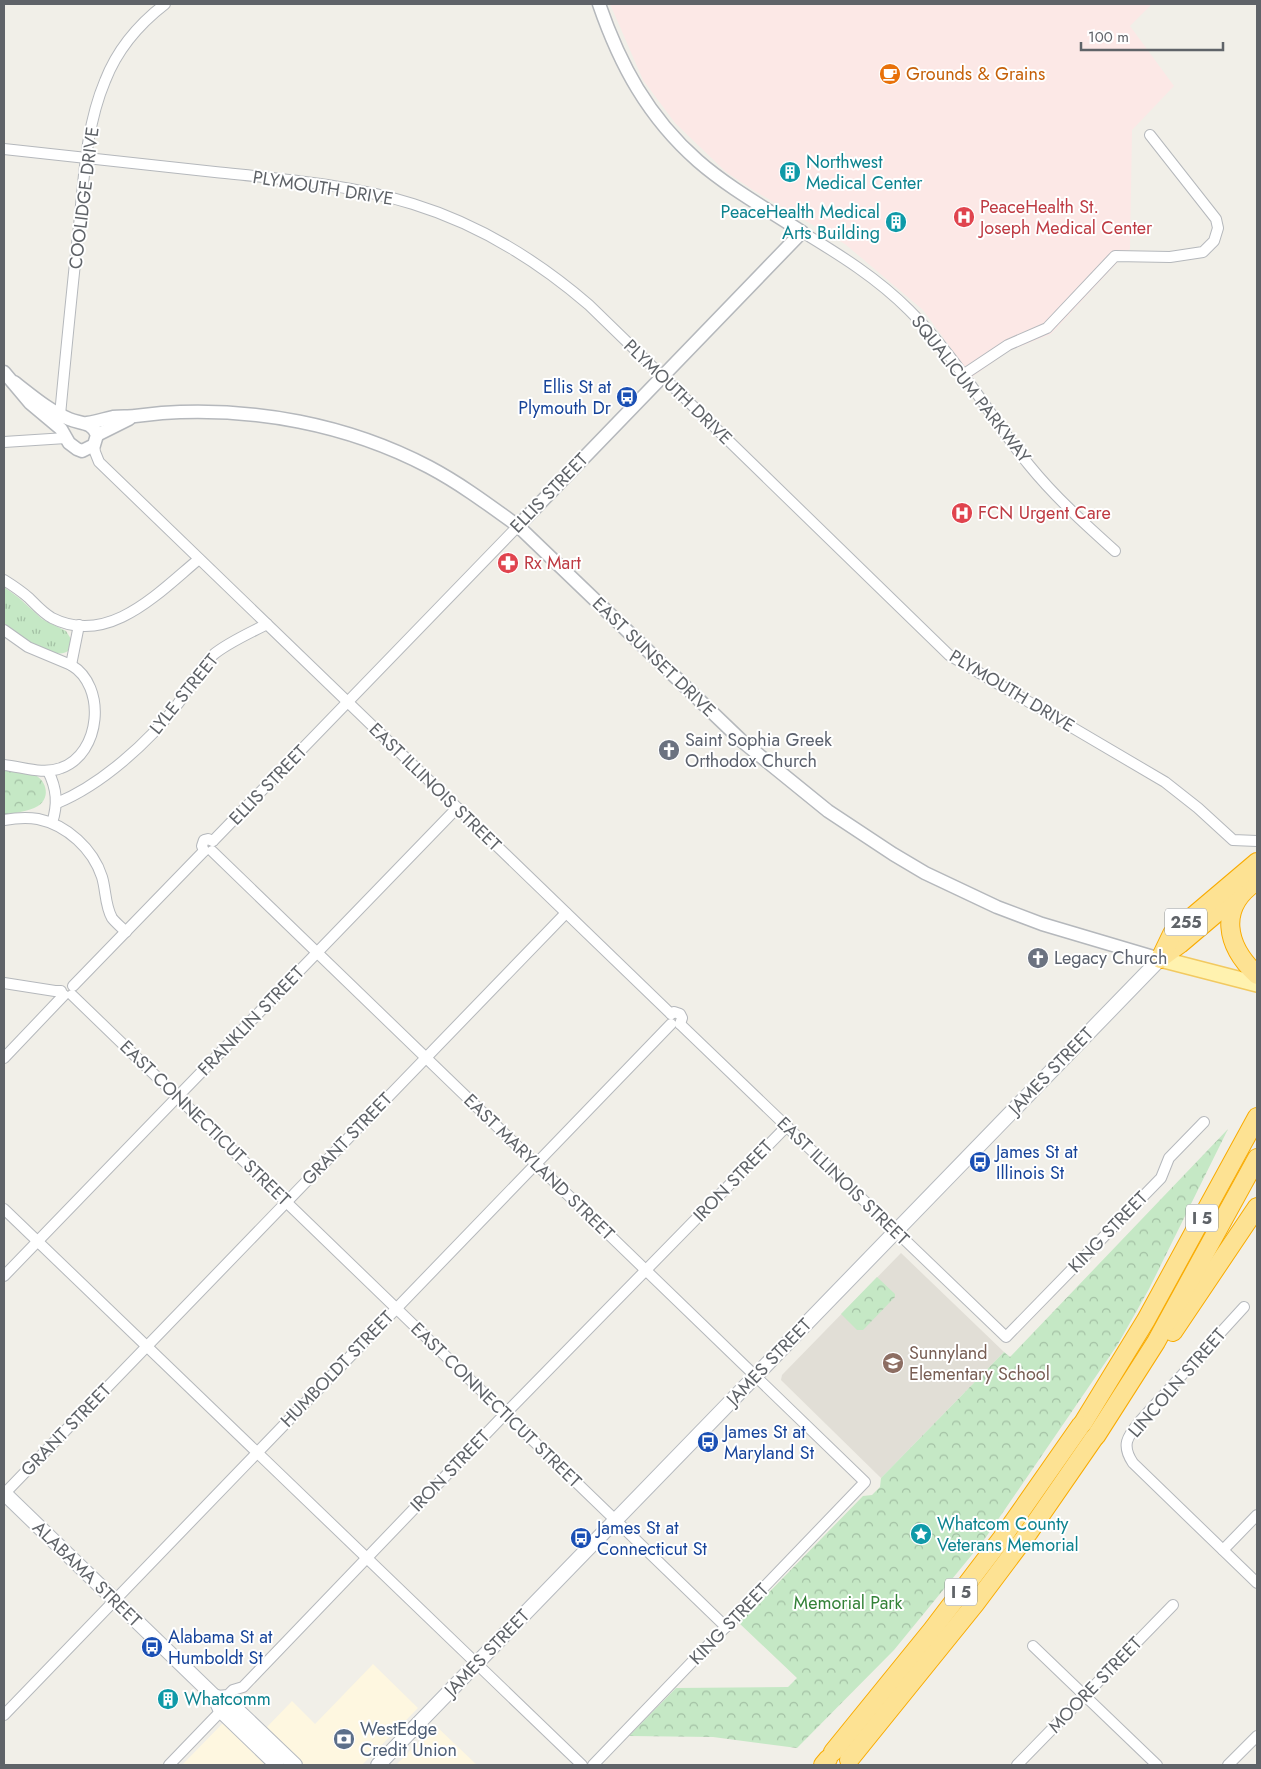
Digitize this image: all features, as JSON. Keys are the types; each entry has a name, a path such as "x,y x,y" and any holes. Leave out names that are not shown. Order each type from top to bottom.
{"highway":[{"name":"255","path":"1160,959 1172,934 1257,862"},
{"path":"1160,959 1251,885"},
{"path":"1251,885 1232,913 1230,932 1237,951 1257,976"},
{"name":"I 5","path":"828,1759 926,1638 996,1546 1082,1424 1146,1320 1257,1117"},
{"name":"I 5","path":"849,1760 981,1596 1029,1532 1095,1437 1142,1364 1195,1273 1257,1158"},
{"path":"1142,1364 1162,1349 1257,1207"}],"main road":[{"name":"EAST SUNSET DRIVE","path":"1160,959 1257,984"},
{"name":"JAMES STREET","path":"378,1765 1160,959"},
{"name":"ALABAMA STREET","path":"4,1494 214,1696 221,1711 277,1765"},
{"name":"ALABAMA STREET","path":"214,1696 229,1702 295,1765"}],"street":[{"name":"COOLIDGE DRIVE","path":"52,413 62,390 86,157 98,98 114,61 138,29 165,4"},
{"name":"SQUALICUM PARKWAY","path":"599,4 616,49 629,75 651,109 672,135 708,170 865,273 897,299 921,322 1030,465 1065,504 1115,551"},
{"path":"963,375 1008,345 1047,328 1115,256 1170,257 1203,252 1214,241 1218,228 1216,219 1150,135"},
{"name":"PLYMOUTH DRIVE","path":"4,148 328,186 389,198 439,213 462,222 488,236 541,267 589,305 949,655 1165,782 1198,808 1233,840 1257,841"},
{"name":"ELLIS STREET","path":"4,1058 210,848 347,702 802,232"},
{"path":"4,372 30,403 71,420 87,423 93,427 95,440"},
{"name":"EAST SUNSET DRIVE","path":"87,423 113,417 198,412 240,413 297,421 337,430 392,450 430,468 478,497 518,526 744,742 793,784 851,827 925,872 997,907 1042,924 1160,959"},
{"path":"52,413 66,438 77,450 86,450 95,440 136,416"},
{"path":"4,442 66,438"},
{"name":"EAST ILLINOIS STREET","path":"95,440 95,452 99,462 566,913 674,1020 787,1126 1006,1338"},
{"path":"4,580 48,616 79,625 97,626 123,617 159,593 199,559"},
{"name":"LYLE STREET","path":"56,803 94,783 157,730 214,654 267,624"},
{"path":"71,665 79,625"},
{"path":"4,630 28,647 71,665 80,672 89,686 94,706 94,722 88,744 79,757 63,768 48,771 4,766"},
{"path":"48,771 55,787 56,803 52,824"},
{"name":"FRANKLIN STREET","path":"4,1276 457,808"},
{"path":"4,820 32,818 52,824 73,836 88,851 102,876 106,899 112,917 126,932"},
{"name":"EAST MARYLAND STREET","path":"210,848 865,1482"},
{"name":"GRANT STREET","path":"4,1494 566,913"},
{"path":"4,983 68,992"},
{"name":"EAST CONNECTICUT STREET","path":"68,992 726,1627"},
{"name":"HUMBOLDT STREET","path":"4,1715 674,1020"},
{"name":"KING STREET","path":"1006,1338 1161,1178 1169,1158 1204,1122"},
{"name":"IRON STREET","path":"214,1696 228,1695 233,1690 243,1687 366,1558 787,1126"},
{"path":"4,1209 582,1765"},
{"name":"LINCOLN STREET","path":"1224,1550 1133,1463 1128,1455 1126,1445 1128,1435 1244,1307"},
{"name":"KING STREET","path":"592,1765 865,1482"},
{"path":"1257,1516 1224,1550 1257,1583"},
{"name":"MOORE STREET","path":"1017,1765 1173,1604"},
{"path":"1033,1646 1157,1765"},
{"path":"169,1765 221,1711"},
{"path":"1228,1765 1257,1736"}],"shaded area":[{"name":"PeaceHealth St. Joseph Medical Center","path":"610,4 1152,4 1130,26 1174,86 1132,130 1130,249 1051,334 1009,351 972,377 923,310 845,244 726,172 675,123 643,80"},
{"name":"Sunnyland Elementary School","path":"901,1253 1004,1352 881,1478 781,1380 782,1375"},
{"path":"373,1664 418,1708 362,1765 303,1765 265,1729 292,1701 315,1724"},
{"path":"223,1723 266,1765 182,1765"},
{"path":"435,1725 477,1765 396,1765"}],"green space":[{"path":"4,587 42,619 66,631 71,639 68,651 54,653 45,650 4,623"},
{"path":"4,768 31,773 40,779 46,793 45,798 38,806 30,810 4,816"},
{"name":"Memorial Park","path":"1228,1129 1149,1289 1118,1344 984,1540 894,1650 797,1748 713,1737 629,1736 676,1688 788,1687 797,1678 739,1623 863,1496 872,1495 880,1487 881,1478 1004,1352 1010,1357"},
{"path":"877,1277 895,1294 895,1297 863,1330 857,1330 841,1314"}],"place":[{"name":"Grounds & Grains","path":"890,74"},
{"name":"Northwest Medical Center","path":"790,172"},
{"name":"PeaceHealth St. Joseph Medical Center","path":"964,217"},
{"name":"PeaceHealth Medical Arts Building","path":"896,222"},
{"name":"Ellis St at Plymouth Dr","path":"627,397"},
{"name":"FCN Urgent Care","path":"962,513"},
{"name":"Rx Mart","path":"508,563"},
{"name":"Saint Sophia Greek Orthodox Church","path":"669,750"},
{"name":"Legacy Church","path":"1038,958"},
{"name":"James St at Illinois St","path":"980,1162"},
{"name":"Sunnyland Elementary School","path":"893,1363"},
{"name":"James St at Maryland St","path":"708,1442"},
{"name":"Whatcom County Veterans Memorial","path":"921,1534"},
{"name":"James St at Connecticut St","path":"581,1538"},
{"name":"Alabama St at Humboldt St","path":"152,1647"},
{"name":"Whatcomm","path":"168,1699"},
{"name":"WestEdge Credit Union","path":"344,1739"}]}
